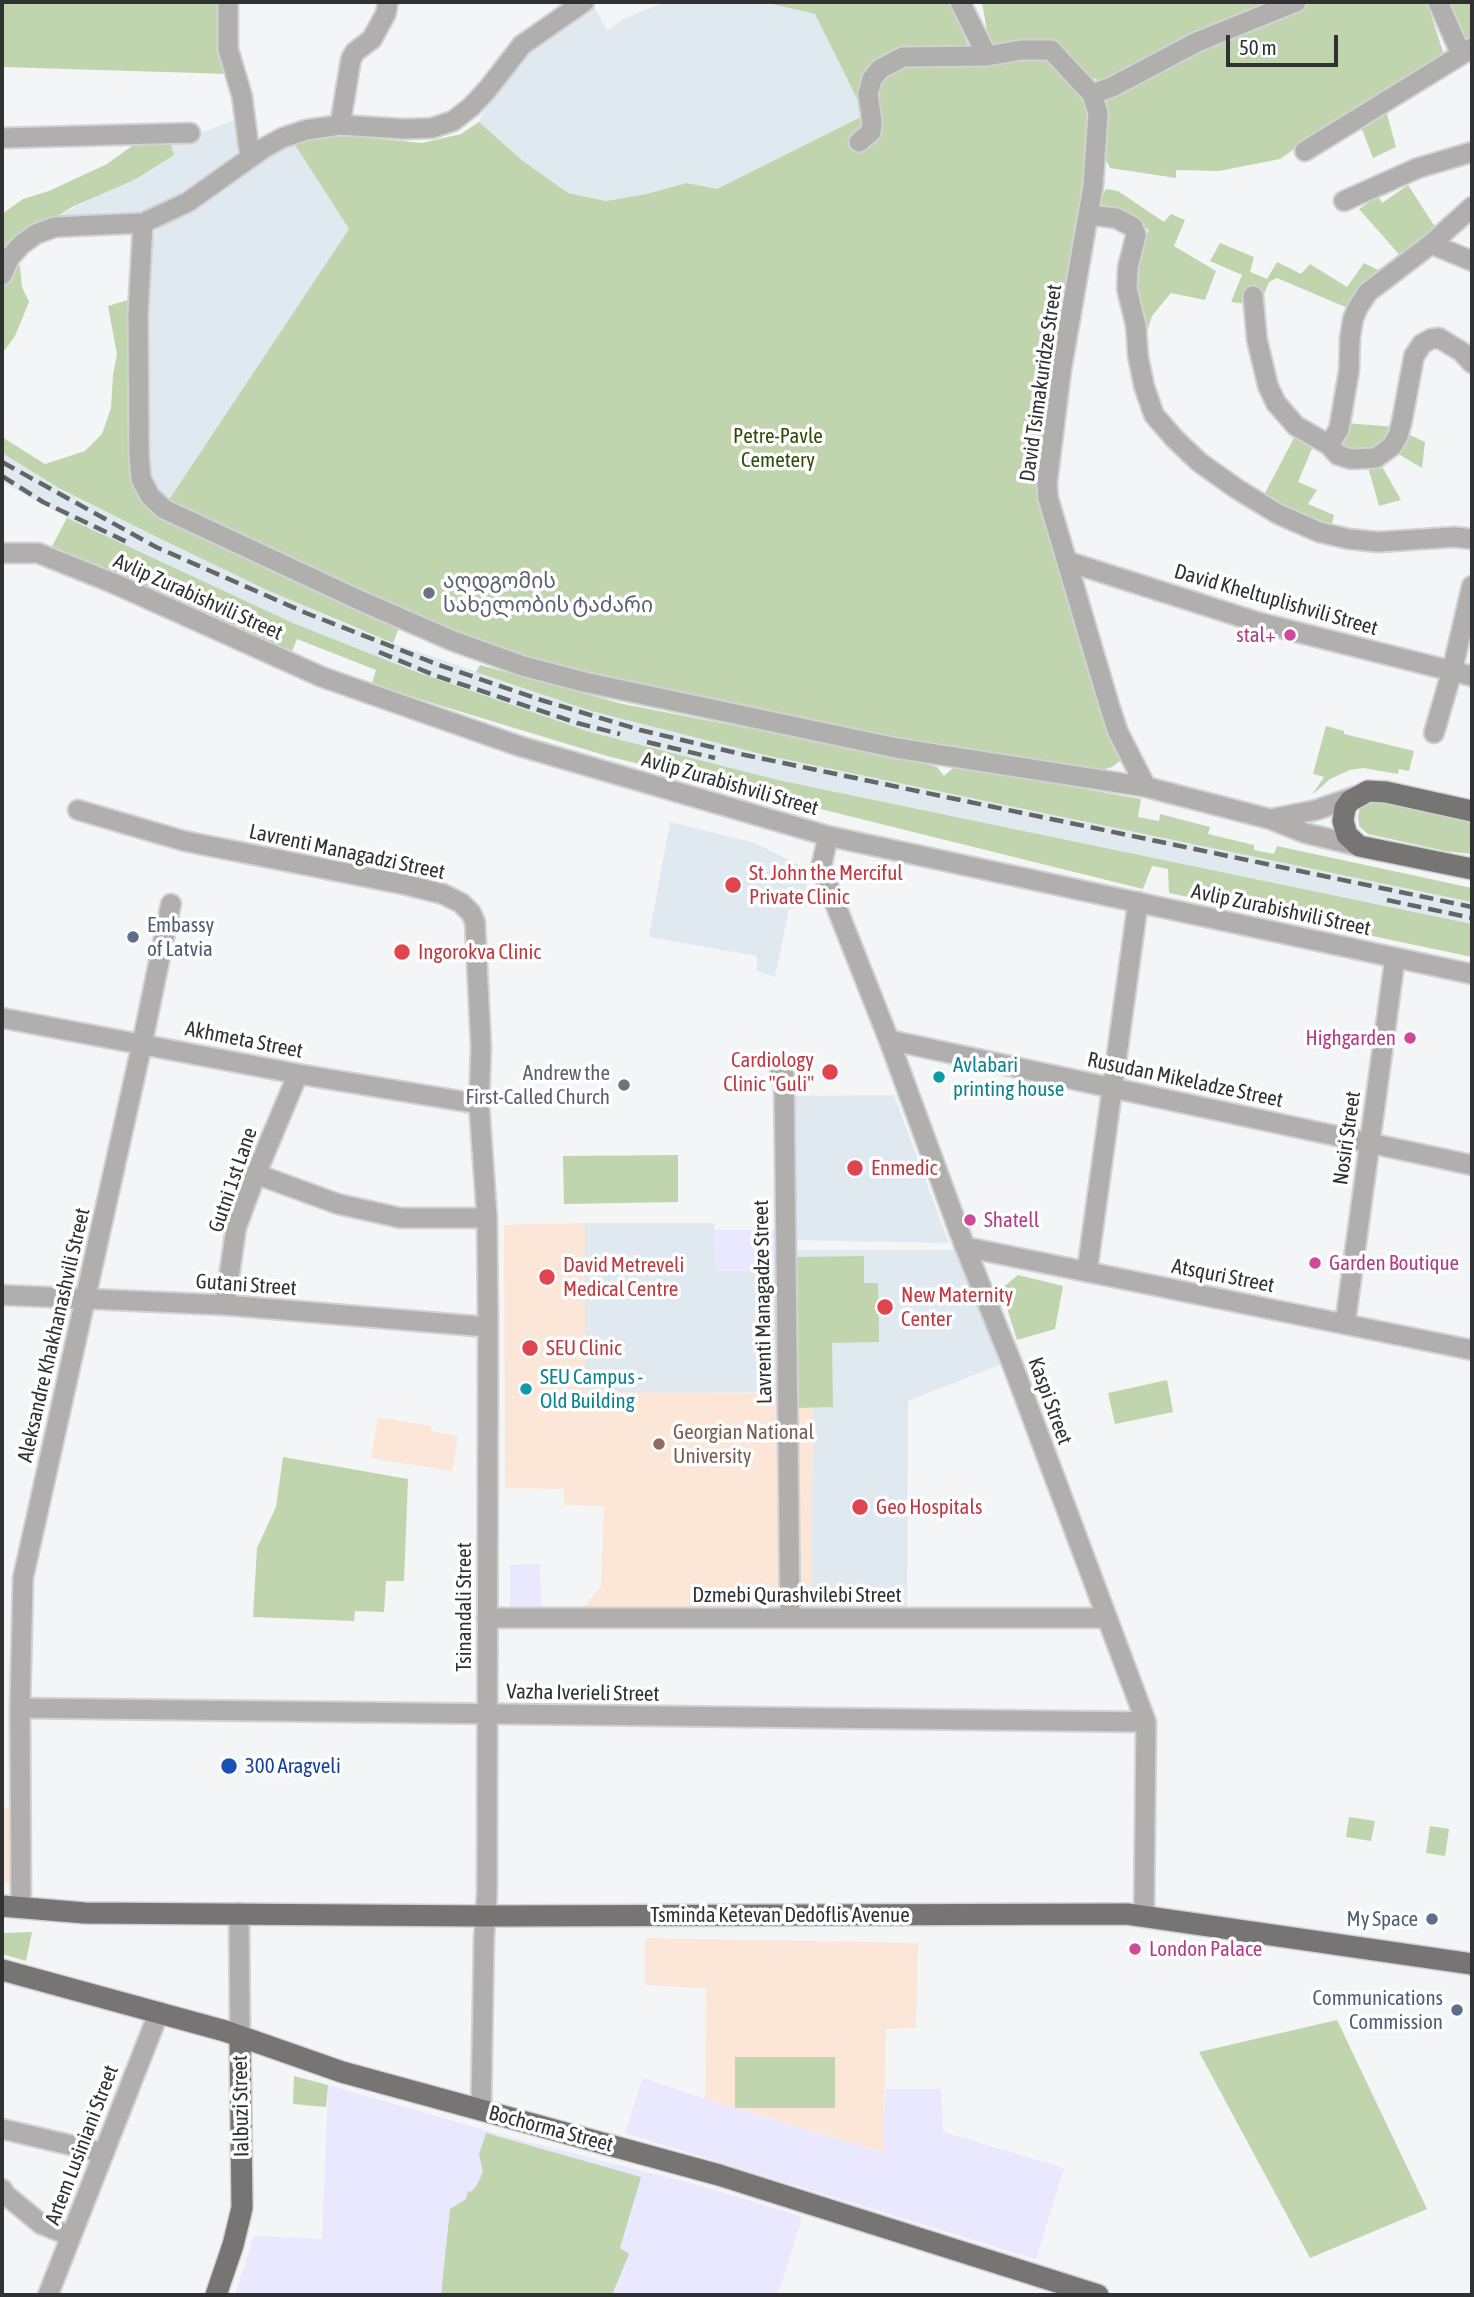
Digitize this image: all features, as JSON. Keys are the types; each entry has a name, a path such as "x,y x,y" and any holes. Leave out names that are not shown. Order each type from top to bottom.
{"main road":[{"path":"1472,811 1386,792 1368,791 1357,796 1345,808 1343,821 1347,835 1359,846 1472,869"},
{"name":"Tsminda Ketevan Dedoflis Avenue","path":"11,1906 85,1913 1144,1916 1472,1964"},
{"name":"Tsminda Ketevan Dedoflis Avenue","path":"2,1921 85,1913"},
{"name":"Bochorma Street","path":"2,1970 240,2036 342,2072 719,2175 1098,2295"},
{"name":"Ialbuzi Street","path":"216,2295 242,2208 240,2036"}],"street":[{"path":"228,2 228,49 242,96 250,157"},
{"path":"340,125 351,59 355,52 372,39 386,13 388,2"},
{"path":"2,275 10,257 36,234 55,227 143,223 188,202 250,157 282,138 340,125 432,128 453,121 471,107 522,45 584,2"},
{"path":"960,2 987,56"},
{"path":"859,142 871,132 868,94 872,79 880,69 903,57 987,56 1021,50 1051,50 1092,94 1112,87 1197,43 1296,2"},
{"path":"1305,151 1467,51 1437,2"},
{"name":"David Tsimakuridze Street","path":"1092,94 1098,113 1089,215 1061,371 1048,498 1118,732 1146,787"},
{"path":"2,138 190,133"},
{"path":"1344,201 1418,168 1472,152"},
{"path":"1329,445 1339,429 1349,371 1350,338 1358,306 1368,292 1432,244 1472,207"},
{"path":"1089,215 1116,218 1133,227 1136,235 1128,267 1127,289 1136,326 1144,386 1154,415 1199,462 1278,514 1319,531 1349,539 1378,542 1454,537 1472,539"},
{"path":"143,223 138,314 139,455 141,479 150,496 164,509 359,600 453,641 523,666 584,682 895,748 1146,787 1270,819 1306,833 1359,846"},
{"path":"1432,244 1472,261"},
{"path":"1253,296 1257,340 1268,386 1276,403 1296,426 1329,445 1338,455 1376,458 1392,446 1402,421 1414,356 1422,344 1439,338 1462,352 1472,363"},
{"name":"Avlip Zurabishvili Street","path":"2,553 38,553 113,583 322,677 519,746 828,836 1472,974"},
{"name":"David Kheltuplishvili Street","path":"1069,562 1257,622 1472,676"},
{"path":"1434,733 1472,586"},
{"path":"1270,819 1316,810 1357,796"},
{"name":"Lavrenti Managadzi Street","path":"78,810 184,841 407,885 443,894 461,903 471,913 475,922 481,1048 478,1104"},
{"name":"Kaspi Street","path":"828,836 821,869 889,1040 1146,1722 1144,1916"},
{"path":"1087,1272 1138,902"},
{"name":"Aleksandre Khakhanashvili Street","path":"11,1906 23,1578 171,904"},
{"name":"Nosiri Street","path":"1345,1324 1395,957"},
{"name":"Akhmeta Street","path":"2,1018 298,1074 478,1104"},
{"name":"Rusudan Mikeladze Street","path":"889,1040 1472,1165"},
{"name":"Lavrenti Managadze Street","path":"780,1070 784,1075 790,1618"},
{"name":"Gutni 1st Lane","path":"225,1305 236,1228 298,1074"},
{"name":"Tsinandali Street","path":"478,1104 486,1218 488,1327 487,1916 484,1938 481,2110"},
{"path":"256,1174 338,1204 401,1218 486,1218"},
{"name":"Atsquri Street","path":"965,1247 1472,1350"},
{"name":"Gutani Street","path":"2,1295 85,1301 225,1305 488,1327"},
{"name":"Dzmebi Qurashvilebi Street","path":"487,1618 1106,1618"},
{"name":"Vazha Iverieli Street","path":"20,1708 1146,1722"},
{"name":"Ialbuzi Street","path":"239,1913 240,2036"},
{"name":"Artem Lusiniani Street","path":"51,2294 159,2012"},
{"path":"2,2129 104,2153"},
{"path":"2,2189 41,2224 71,2236"}],"shaded area":[{"path":"666,2 763,2 815,14 865,115 717,189 687,183 606,201 568,193 523,161 479,122 490,93 528,51 592,3 607,31 623,19"},
{"path":"240,118 237,152 227,166 161,206 126,217 43,224 174,155 171,144"},
{"path":"295,145 349,229 166,504 151,484 147,459 143,315 151,239 162,221 266,157"},
{"path":"2,453 90,504 335,620 393,643 591,711 769,756 1472,902 1472,924 778,780 590,732 414,671 293,623 80,525 2,482"},
{"name":"St. John the Merciful Private Clinic","path":"670,822 755,843 801,866 813,905 789,909 775,977 757,971 757,956 649,937"},
{"name":"Enmedic","path":"894,1095 949,1243 789,1240 789,1096"},
{"path":"585,1223 714,1223 715,1271 781,1271 781,1392 585,1392"},
{"name":"Georgian National University","path":"585,1223 585,1392 813,1393 811,1612 579,1612 601,1587 604,1506 564,1505 564,1489 505,1488 504,1225"},
{"path":"714,1230 781,1230 781,1271 715,1271"},
{"path":"792,1250 954,1250 1002,1364 908,1401 907,1613 811,1612 813,1394 790,1393"},
{"path":"378,1417 431,1426 431,1431 458,1436 452,1471 371,1458"},
{"path":"540,1564 541,1607 510,1607 510,1565"},
{"path":"2,1807 12,1807 12,1883 2,1883"},
{"path":"645,1938 918,1943 916,2028 886,2029 883,2152 705,2099 706,1988 645,1985"},
{"path":"643,2078 882,2152 886,2089 941,2089 943,2132 1064,2168 1036,2259 625,2133"},
{"path":"328,2085 498,2134 701,2186 802,2217 783,2280 776,2295 235,2295 254,2236 322,2239"}],"green space":[{"path":"2,2 222,2 231,74 2,67"},
{"name":"Petre-Pavle Cemetery","path":"763,2 951,2 974,61 992,60 982,2 1284,2 1118,78 1101,81 1086,76 1081,88 1086,105 1088,178 1041,487 1125,751 1121,760 1112,767 1101,770 826,730 575,674 479,641 166,504 349,229 295,145 329,134 422,143 461,134 479,122 523,161 568,193 606,201 687,183 717,189 865,115 815,14"},
{"path":"1314,2 1427,2 1444,55 1280,159 1219,171 1176,170 1176,178 1110,168 1101,150 1102,112 1110,96 1130,82"},
{"path":"1445,2 1472,2 1472,40 1464,43"},
{"path":"1385,107 1396,147 1373,158 1360,124"},
{"path":"161,142 171,144 174,155 136,179 72,207 7,248 20,266 22,287 29,302 15,336 2,354 2,214 23,199 49,191 107,164 132,146"},
{"path":"1408,185 1439,233 1404,260 1359,209 1378,196 1382,203"},
{"path":"1106,189 1118,191 1164,222 1171,214 1185,220 1174,246 1216,271 1205,300 1171,293 1152,316 1145,338 1132,285 1139,247 1149,230 1118,210 1096,205"},
{"path":"1220,243 1254,257 1250,272 1267,279 1277,262 1301,274 1310,264 1347,287 1364,263 1384,273 1350,309 1277,278 1269,282 1258,309 1248,304 1231,302 1242,275 1210,261"},
{"path":"128,300 128,438 130,473 138,498 162,519 400,625 393,643 267,590 159,538 59,488 2,453 2,437 45,464 85,451 102,434 111,408 117,354 108,306"},
{"path":"1345,423 1396,427 1381,450 1345,451 1339,446"},
{"path":"1406,433 1425,442 1422,468 1395,452"},
{"path":"1295,436 1313,446 1298,482 1317,490 1308,504 1334,515 1331,527 1264,495"},
{"path":"1380,463 1401,500 1379,506 1368,467"},
{"path":"67,518 293,623 414,671 590,732 778,780 1472,924 1472,957 1169,893 1168,869 1152,866 1143,889 607,756 445,707 372,684 376,670 297,639 291,654 49,552"},
{"path":"480,665 623,704 917,761 937,767 944,776 955,766 1141,799 1138,817 1159,821 1160,814 1210,827 1208,834 1254,845 1254,850 1274,854 1277,846 1472,888 1472,902 769,756 591,711 476,672"},
{"path":"1326,726 1344,731 1344,734 1414,751 1409,771 1399,769 1398,774 1363,768 1350,770 1330,779 1312,795 1324,777 1313,774"},
{"path":"1371,801 1472,820 1472,854 1445,851 1368,834 1359,826 1358,816 1360,808"},
{"path":"678,1155 678,1202 564,1204 563,1156"},
{"path":"864,1256 864,1283 878,1283 879,1342 832,1343 833,1407 798,1408 796,1257"},
{"path":"1018,1275 1063,1286 1055,1329 1017,1340 1001,1289"},
{"path":"1167,1380 1173,1412 1115,1424 1108,1393"},
{"path":"283,1457 408,1479 404,1581 386,1581 384,1612 355,1611 354,1621 253,1617 257,1548 276,1507"},
{"path":"1349,1817 1375,1821 1371,1841 1346,1837"},
{"path":"1430,1826 1449,1829 1445,1856 1426,1853"},
{"path":"32,1932 26,1961 2,1954 2,1933"},
{"path":"1337,2020 1427,2209 1310,2258 1199,2052"},
{"path":"735,2057 835,2057 835,2108 735,2108"},
{"path":"294,2076 328,2085 326,2107 293,2104"},
{"path":"486,2133 641,2177 620,2248 629,2254 612,2295 441,2295 450,2209 466,2199 468,2191 471,2192 477,2185 483,2172 479,2154"}],"railway":[{"path":"2,462 156,547 306,613 439,665 640,730 745,755 1472,907"},
{"path":"2,476 43,502 129,543"},
{"path":"379,652 434,675 577,723 620,734"},
{"path":"647,742 715,758"},
{"path":"1387,900 1472,918"}],"place":[{"name":"აღდგომის სახელობის ტაძარი","path":"429,593"},
{"name":"stal+","path":"1290,635"},
{"name":"St. John the Merciful Private Clinic","path":"733,885"},
{"name":"Embassy of Latvia","path":"133,937"},
{"name":"Ingorokva Clinic","path":"402,952"},
{"name":"Highgarden","path":"1410,1038"},
{"name":"Cardiology Clinic \"Guli\"","path":"830,1072"},
{"name":"Avlabari printing house","path":"939,1077"},
{"name":"Andrew the First-Called Church","path":"624,1085"},
{"name":"Enmedic","path":"855,1168"},
{"name":"Shatell","path":"970,1220"},
{"name":"Garden Boutique","path":"1315,1263"},
{"name":"David Metreveli Medical Centre","path":"547,1277"},
{"name":"New Maternity Center","path":"885,1307"},
{"name":"SEU Clinic","path":"530,1348"},
{"name":"SEU Campus - Old Building","path":"526,1389"},
{"name":"Georgian National University","path":"659,1444"},
{"name":"Geo Hospitals","path":"860,1507"},
{"name":"300 Aragveli","path":"229,1766"},
{"name":"My Space","path":"1432,1919"},
{"name":"London Palace","path":"1135,1949"},
{"name":"Communications Commission","path":"1457,2010"}]}
